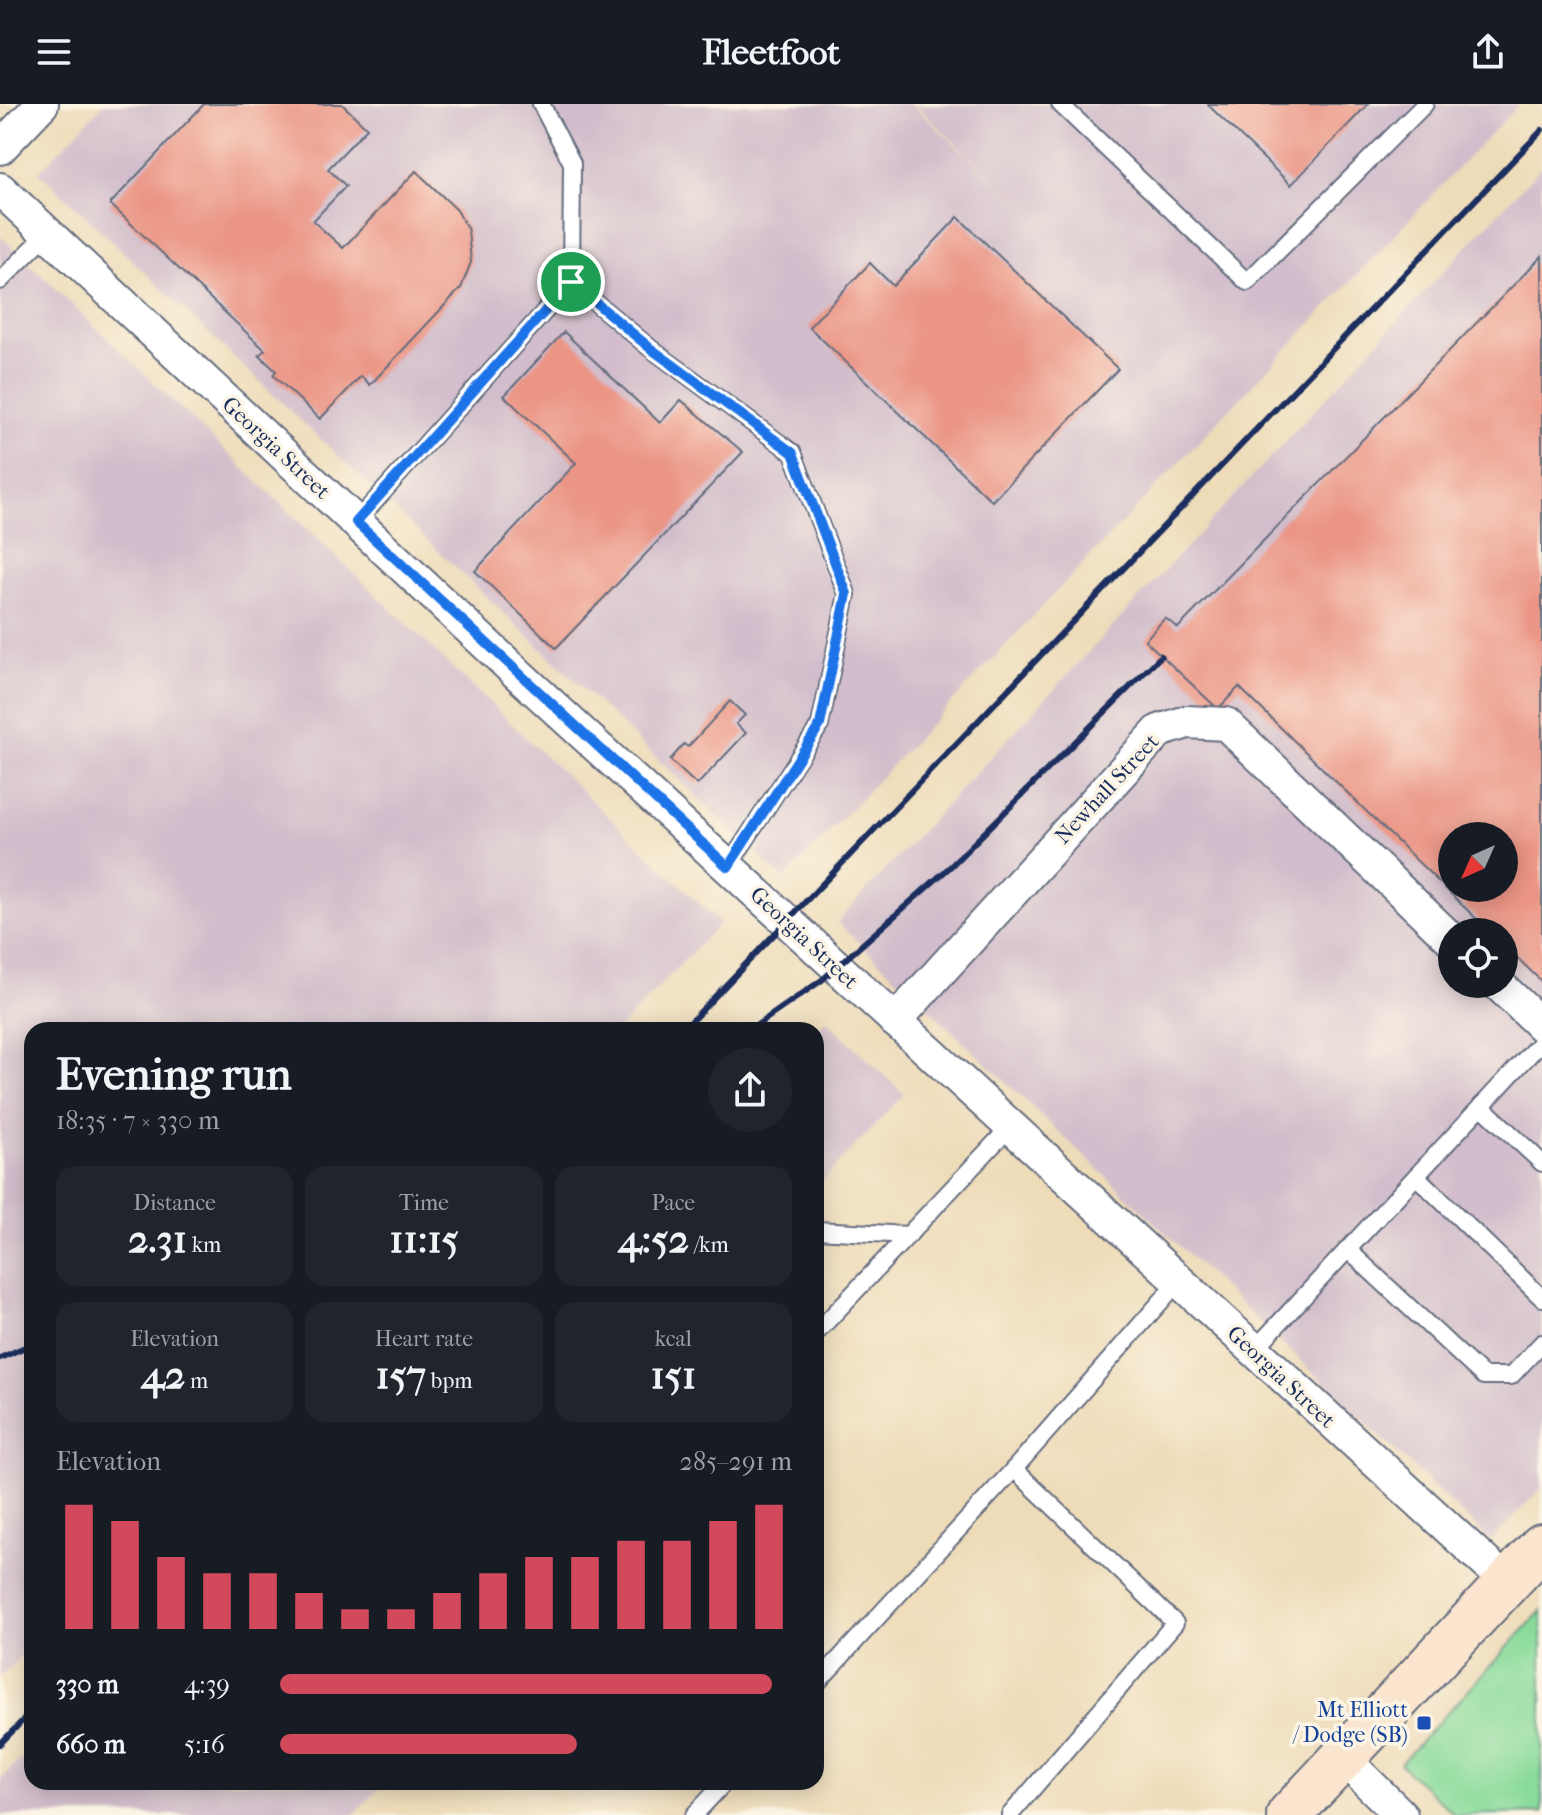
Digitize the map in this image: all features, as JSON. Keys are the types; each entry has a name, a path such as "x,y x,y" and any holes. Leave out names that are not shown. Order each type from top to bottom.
{"main road":[{"path":"1289,1815 1542,1546"}],"street":[{"path":"0,148 42,104"},
{"name":"Georgia Street","path":"0,189 728,867 1508,1583"},
{"name":"Newhall Street","path":"895,1021 1159,731 1187,722 1226,724 1438,927"},
{"path":"1513,998 1542,1026"},
{"path":"1343,1758 1401,1815"}],"lane":[{"path":"356,522 571,282 572,163 541,104"},
{"path":"1060,104 1247,282 1425,104"},
{"path":"0,281 47,234"},
{"path":"571,282 650,348 793,453 847,594 820,725 728,867"},
{"path":"1253,1351 1542,1041"},
{"path":"1481,1106 1542,1163"},
{"path":"824,1325 1010,1127"},
{"path":"1416,1176 1542,1298"},
{"path":"824,1230 909,1235"},
{"path":"1347,1249 1483,1376 1511,1376 1542,1343"},
{"path":"824,1675 1014,1469 1178,1282"},
{"path":"1010,1815 1175,1623 1014,1469"},
{"path":"694,1815 717,1790"}],"shaded area":[{"path":"104,104 912,104 1037,222 915,104 1519,104 784,879 39,172"},
{"path":"1542,166 1542,1487 1491,1541 837,922"},
{"path":"0,236 720,923 626,1022 24,1022 24,1652 0,1678"},
{"path":"826,1020 904,1094 824,1179"},
{"path":"24,1755 24,1790 377,1790 354,1815 0,1815 0,1780"}],"green space":[{"path":"1542,1610 1542,1813 1455,1815 1400,1764"}],"building":[{"path":"204,104 342,104 367,128 328,169 346,186 313,221 343,248 416,171 457,210 468,230 471,262 461,288 370,385 361,376 320,419 273,375 276,371 259,355 265,350 110,204"},
{"path":"1207,104 1368,104 1291,185"},
{"path":"958,217 1118,369 992,501 809,327 870,263 893,286"},
{"path":"1542,256 1542,982 1518,959 1518,918 1476,918 1459,902 1518,902 1518,822 1438,822 1438,881 1239,687 1218,709 1145,640 1165,618 1178,628"},
{"path":"564,332 660,423 681,400 743,452 556,648 475,571 576,463 504,396"},
{"path":"730,701 745,715 736,724 746,733 697,785 670,760 684,744 688,747"}],"railway":[{"path":"691,1022 1542,130"},
{"path":"762,1022 822,980 951,866 1161,656"},
{"path":"0,1358 24,1348"},
{"path":"0,1744 24,1719"}],"place":[{"name":"Mt Elliott / Dodge (SB)","path":"1424,1723"}],"route":[{"path":"571,282 650,348 793,453 847,594 820,725 728,867 356,522 571,282"}]}
